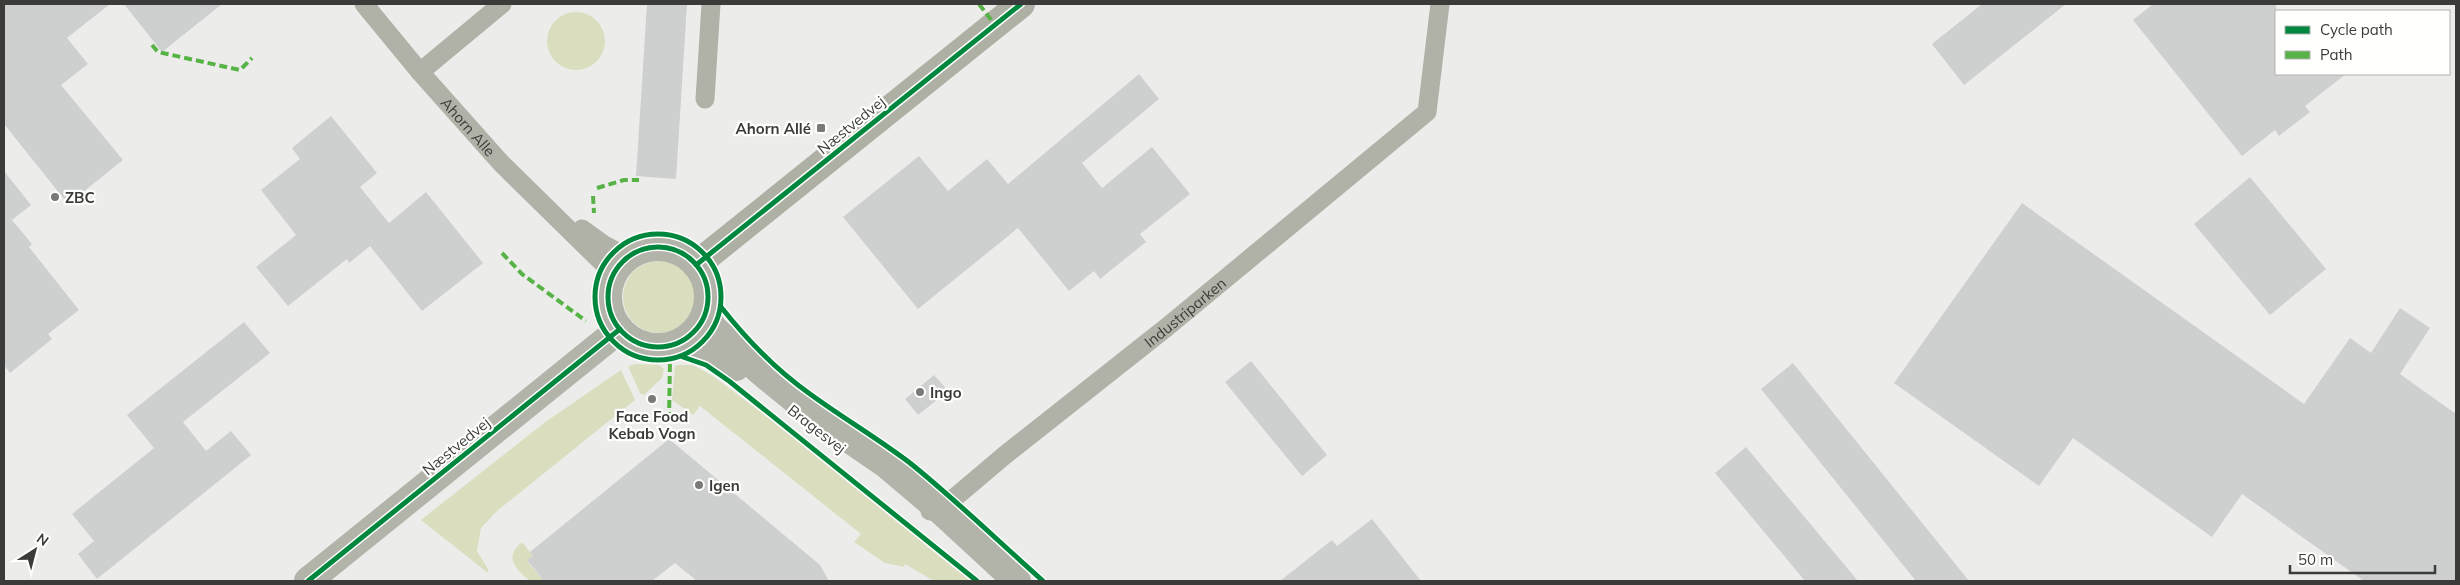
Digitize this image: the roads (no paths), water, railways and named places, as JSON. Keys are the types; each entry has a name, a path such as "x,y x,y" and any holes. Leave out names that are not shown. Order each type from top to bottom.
{"main road":[{"name":"Næstvedvej","path":"696,265 1021,4"},
{"path":"663,248 678,252 696,265 704,277 707,291 705,312 694,331 682,340 668,346 653,347 631,339 620,329 609,306 608,290 621,265 641,250 663,248"},
{"name":"Bragesvej","path":"705,312 713,328 760,372 810,412 886,465 1006,581"},
{"name":"Næstvedvej","path":"308,581 620,329"},
{"name":"Bragesvej","path":"682,340 712,349 745,372 850,454 942,520 1017,581"}],"street":[{"name":"Ahorn Alle","path":"364,4 420,72 517,180 604,245 621,265"},
{"path":"420,72 502,4"},
{"path":"705,99 711,4"},
{"name":"Industriparken","path":"942,520 1005,455 1174,321 1428,112 1440,4"}],"place":[{"name":"Ahorn Allé","path":"821,128"},
{"name":"ZBC","path":"55,197"},
{"name":"Ingo","path":"920,392"},
{"name":"Face Food Kebab Vogn","path":"652,399"},
{"name":"Igen","path":"699,485"}]}
